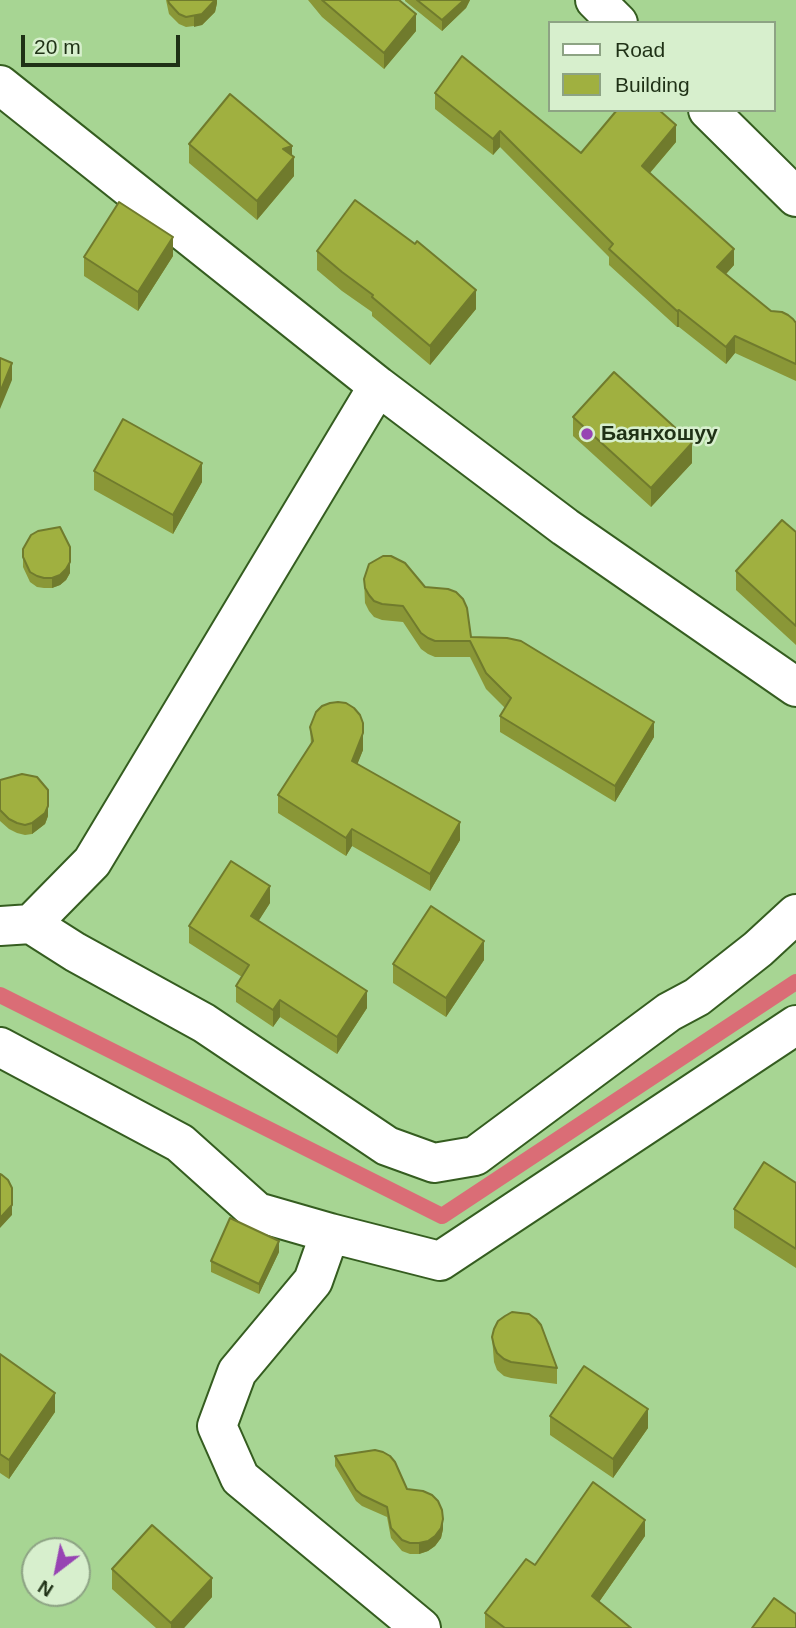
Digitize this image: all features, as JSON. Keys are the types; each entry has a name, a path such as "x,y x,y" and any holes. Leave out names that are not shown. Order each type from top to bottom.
{"street":[{"path":"595,0 616,21"},
{"path":"0,85 378,386 565,527 796,687"},
{"path":"710,112 796,197"},
{"path":"378,386 92,862 15,925 75,952 204,1023 387,1146 435,1163 475,1156 669,1012 697,997 758,949 796,914"},
{"path":"0,1047 180,1143 257,1212 440,1261 796,1025"},
{"path":"330,1233 313,1281 237,1373 217,1426 240,1478 421,1628"}],"building":[{"path":"168,0 215,0 202,14 186,17 179,14"},
{"path":"322,0 399,0 416,14 384,53"},
{"path":"417,0 464,0 442,20"},
{"path":"462,56 581,153 615,112 661,112 676,125 642,166 734,249 717,267 771,311 782,312 793,319 796,323 796,364 735,336 726,347 677,311 609,249 613,244 500,131 493,139 435,93"},
{"path":"230,94 292,146 283,149 294,157 257,201 189,144"},
{"path":"355,200 415,244 417,241 476,290 430,346 372,297 373,295 317,251"},
{"path":"119,202 173,237 138,292 84,257"},
{"path":"0,358 12,363 0,392"},
{"path":"614,372 692,443 651,488 573,417"},
{"path":"123,419 202,463 173,515 94,471"},
{"path":"782,520 796,532 796,626 736,571"},
{"path":"60,527 70,547 70,562 60,575 52,578 37,576 30,572 23,557 23,549 31,535"},
{"path":"383,556 391,556 405,563 425,587 456,592 467,608 471,637 521,641 654,722 615,786 500,716 511,698 486,673 470,641 435,641 421,633 403,606 374,601 365,588 364,579 369,564"},
{"path":"338,702 354,708 363,723 363,733 352,761 460,822 430,874 352,829 346,838 278,795 313,741 310,727 316,712 322,706"},
{"path":"22,774 37,777 48,790 45,813 25,825 9,819 0,810 0,780"},
{"path":"231,861 270,886 251,916 367,991 337,1037 280,1000 273,1010 236,986 249,965 189,926"},
{"path":"431,906 484,941 446,998 393,964"},
{"path":"764,1162 796,1183 796,1249 734,1209"},
{"path":"0,1174 8,1180 12,1188 12,1205 0,1218"},
{"path":"230,1218 279,1241 259,1284 211,1261"},
{"path":"512,1312 529,1314 541,1325 557,1368 511,1362 497,1353 492,1337 494,1329 498,1321"},
{"path":"0,1354 55,1393 9,1460 0,1454"},
{"path":"584,1366 648,1409 613,1459 550,1416"},
{"path":"375,1450 390,1456 395,1462 407,1489 423,1491 438,1501 443,1519 441,1528 428,1541 410,1543 402,1540 391,1528 387,1507 356,1490 335,1456"},
{"path":"593,1482 645,1520 592,1596 631,1628 505,1628 485,1613 526,1559 535,1565"},
{"path":"152,1525 212,1578 171,1623 112,1569"},
{"path":"774,1598 796,1614 796,1628 752,1628"}],"waterway":[{"path":"0,995 442,1216 796,982"}],"place":[{"name":"Баянхошуу","path":"587,434"}]}
